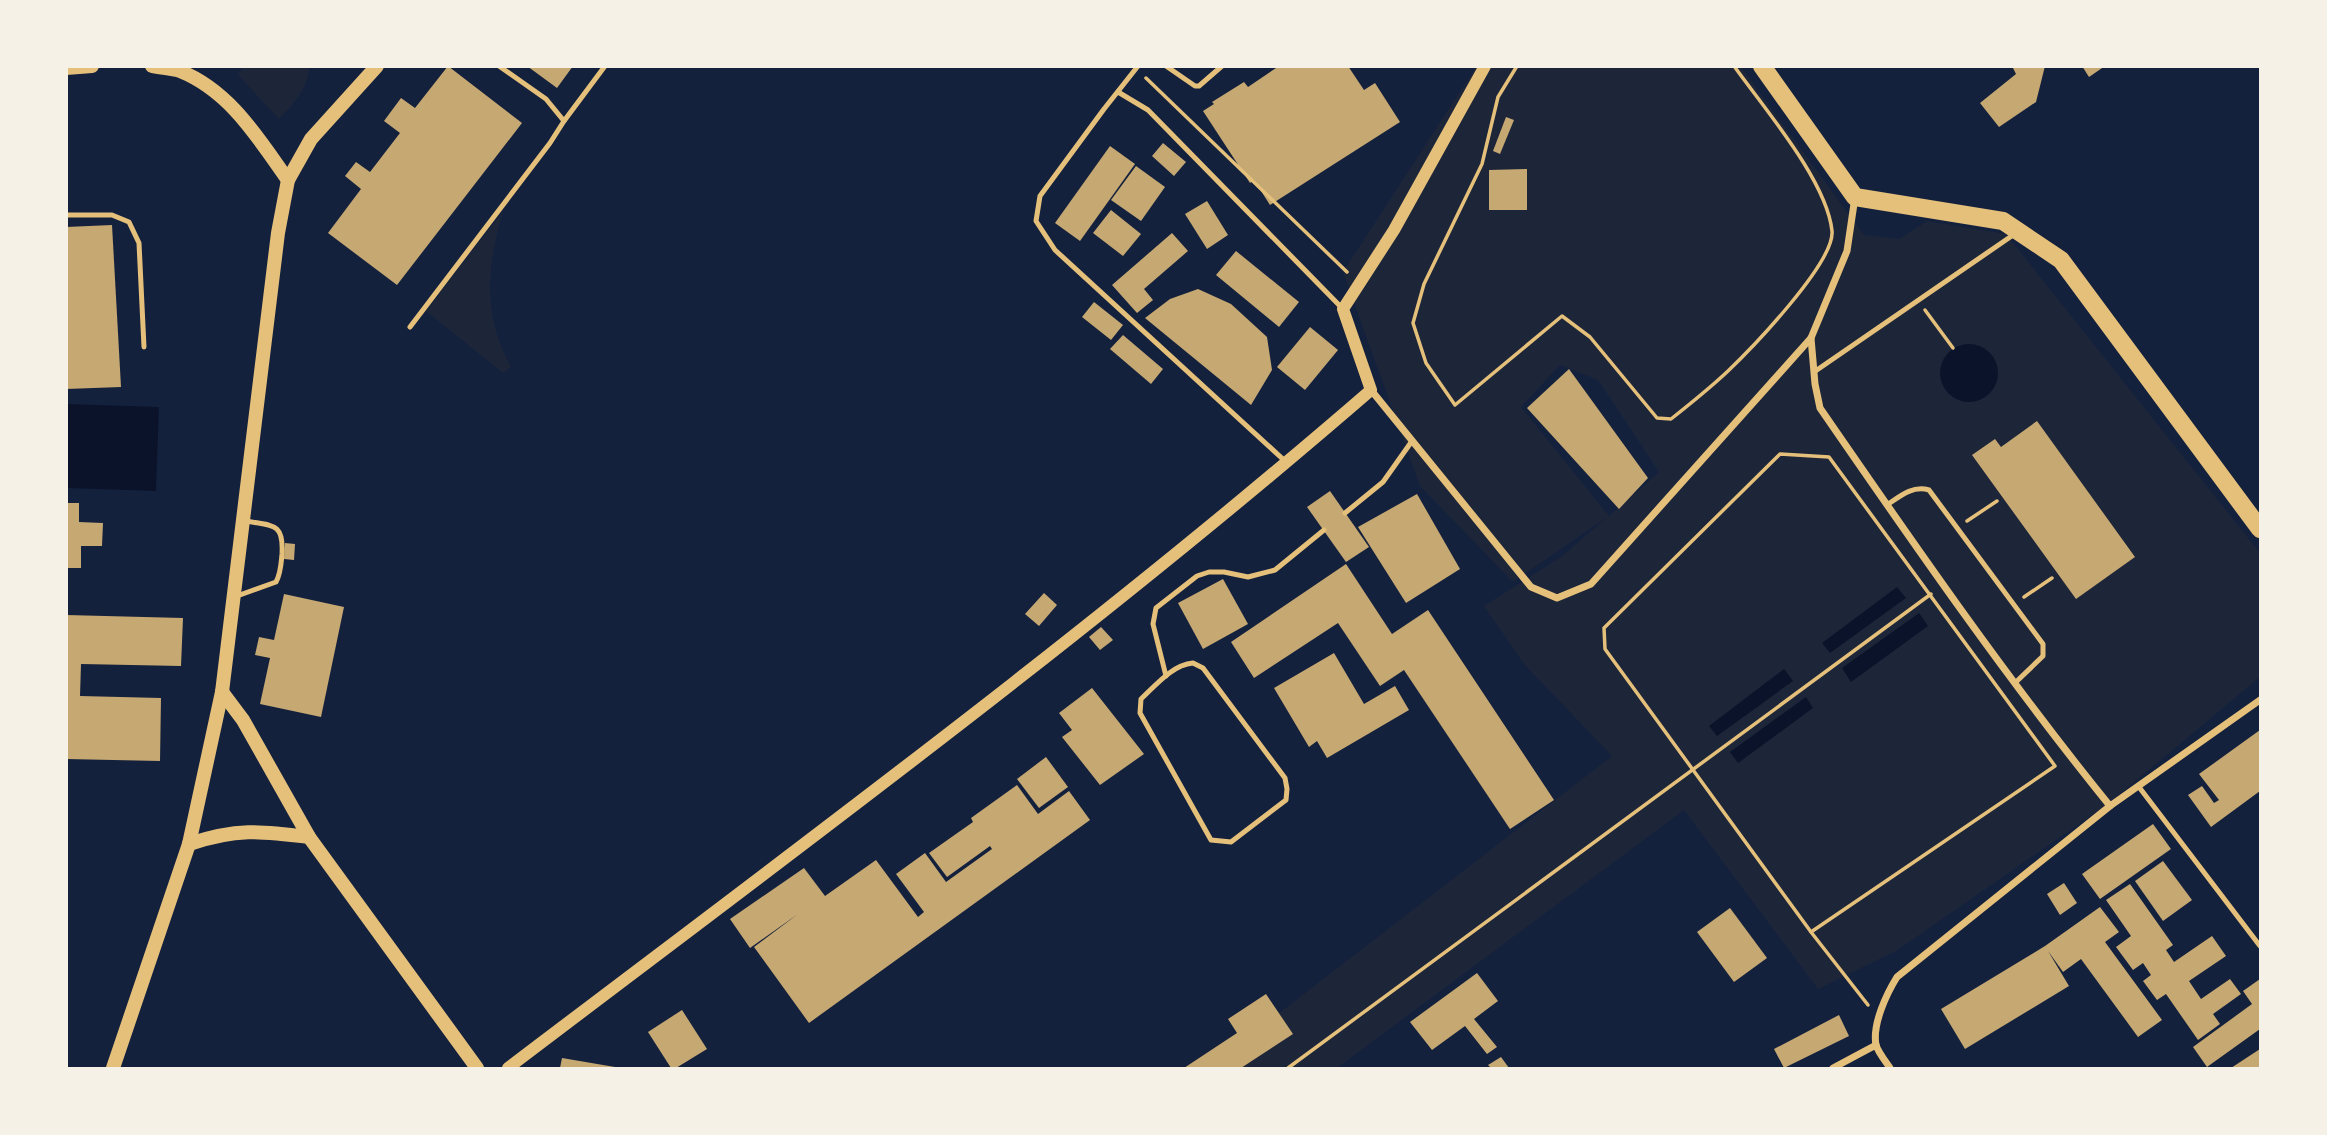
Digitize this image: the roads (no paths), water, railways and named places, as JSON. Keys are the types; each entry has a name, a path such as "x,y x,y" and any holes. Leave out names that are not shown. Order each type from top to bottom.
{"main road":[{"path":"66,68 92,66"},
{"path":"152,66 178,70 206,84 238,111 288,180"},
{"path":"113,1069 189,844 222,692 278,233 288,180 311,139 377,66"},
{"path":"1762,66 1854,197 2003,221 2061,260 2260,529"},
{"path":"222,692 243,720 309,837 477,1069"},
{"path":"189,844 219,834 257,831 309,837"}],"street":[{"path":"1485,66 1394,230 1343,309 1371,390 1531,587 1557,598 1591,584 1811,338 1847,251 1854,197"},
{"path":"1811,338 1821,408 1944,586 2110,806"},
{"path":"508,1069 994,698 1287,463 1371,390"},
{"path":"1891,1069 1876,1045 1878,1018 1884,998 1897,976 2110,806 2260,700"},
{"path":"1833,1069 1876,1045"}],"lane":[{"path":"499,66 546,99 564,121"},
{"path":"410,327 550,144 605,66"},
{"path":"1166,66 1188,83 1199,86 1222,66"},
{"path":"1137,67 1040,196 1037,221 1055,250 1287,463"},
{"path":"1118,92 1148,110 1343,309"},
{"path":"66,215 112,215 130,222 139,243 144,347"},
{"path":"1814,372 2018,232"},
{"path":"1345,513 1383,482 1412,441"},
{"path":"1887,505 1902,494 1919,487 1929,490 2043,644 2043,656 2016,682"},
{"path":"233,597 276,582 280,572 283,537 280,532 272,526 243,521"},
{"path":"1166,676 1153,624 1156,608 1197,576 1209,572 1248,577 1275,570 1324,530"},
{"path":"1193,663 1203,668 1285,778 1286,800 1231,842 1211,840 1140,713 1141,699 1166,676 1185,664 1193,663"},
{"path":"2139,787 2260,946"}]}
